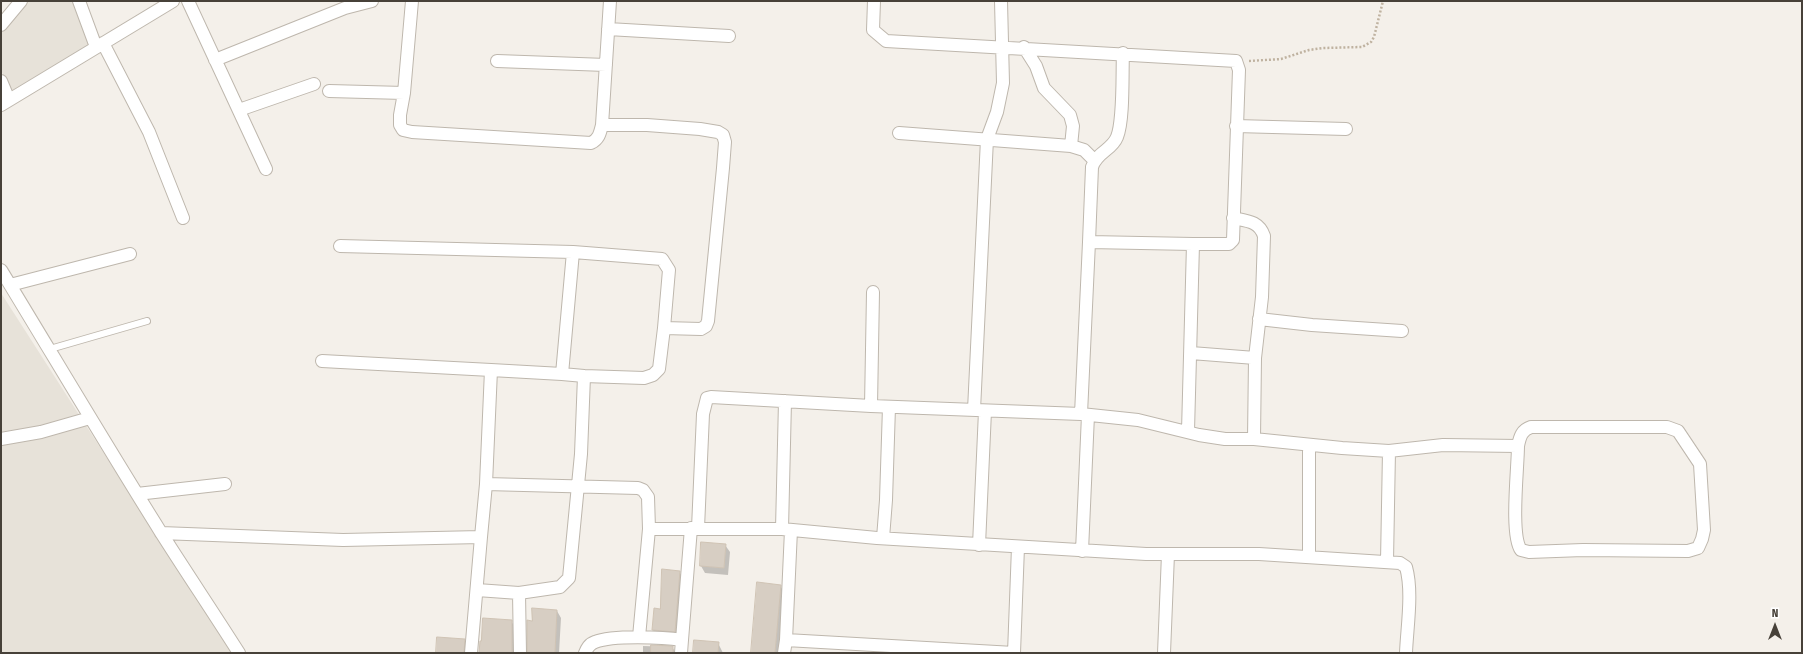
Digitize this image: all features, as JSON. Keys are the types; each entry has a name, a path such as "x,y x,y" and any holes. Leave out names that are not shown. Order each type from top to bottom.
{"street":[{"path":"1,25 21,1"},
{"path":"79,1 100,45 149,132 183,218"},
{"path":"1,81 5,103 173,1"},
{"path":"188,1 266,169"},
{"path":"215,60 345,8 372,1"},
{"path":"412,1 404,93 400,115 400,124 404,130 412,132 591,143 596,140 600,134 602,125 610,1"},
{"path":"874,1 873,30 886,40 1024,47 1236,61 1239,70 1233,240 1229,244 1089,242"},
{"path":"979,545 980,411 986,139 997,112 1003,82 1001,1"},
{"path":"608,30 729,36"},
{"path":"1024,47 1036,66 1044,88 1070,115 1073,126 1071,146"},
{"path":"1082,551 1092,167 1094,160 1103,151 1111,146 1117,138 1120,126 1123,53"},
{"path":"497,61 606,65"},
{"path":"239,110 314,84"},
{"path":"329,91 404,93"},
{"path":"602,125 647,125 718,132 723,135 725,142 708,320 706,326 701,329 664,328"},
{"path":"1236,126 1346,129"},
{"path":"900,133 1071,146 1084,150 1094,160"},
{"path":"1233,218 1255,222 1261,228 1264,236 1255,358 1254,439"},
{"path":"1188,432 1193,244"},
{"path":"322,361 644,378 654,375 659,368 669,270 662,259 573,252 340,246"},
{"path":"562,374 573,252"},
{"path":"10,285 130,254"},
{"path":"1,270 161,533 239,653"},
{"path":"871,406 873,292"},
{"path":"1259,319 1312,325 1402,331"},
{"path":"1191,353 1255,358"},
{"path":"471,653 486,484 491,370"},
{"path":"477,590 518,593 560,587 570,578 579,488 584,376"},
{"path":"681,653 694,528 703,414 707,398 712,397 980,411 1085,414 1138,420 1225,439 1254,439 1389,451 1443,445 1518,446"},
{"path":"784,653 786,640 785,401"},
{"path":"883,538 886,500 889,406"},
{"path":"1,440 41,432 90,418"},
{"path":"1531,427 1667,427 1678,431 1700,464 1704,530 1698,548 1682,551 1583,550 1529,552 1521,550 1517,545 1515,524 1518,446 1522,433 1526,428 1531,427"},
{"path":"1309,445 1309,557"},
{"path":"1388,561 1389,451"},
{"path":"137,494 225,484"},
{"path":"486,484 643,490 648,497 650,528 639,637"},
{"path":"650,528 786,530 979,545 1082,551 1168,554 1259,554 1403,563 1408,572 1406,653"},
{"path":"161,533 343,540 481,537"},
{"path":"786,640 869,649 1014,653 1018,547"},
{"path":"1164,653 1168,554"},
{"path":"518,593 520,653"},
{"path":"585,653 588,646 595,641 639,637 682,640"}],"lane":[{"path":"50,349 147,321"}],"path":[{"path":"1236,61 1281,59 1309,50 1323,48 1362,47 1371,42 1374,37 1384,1"}],"shaded area":[{"path":"26,1 76,1 93,45 11,94 1,70 1,31"},
{"path":"1,293 232,653 1,653"}],"building":[{"path":"701,542 726,544 724,568 700,566"},
{"path":"662,569 680,571 675,632 652,630 654,608 660,609"},
{"path":"757,582 781,585 775,653 751,653"},
{"path":"532,608 557,610 555,653 527,653 527,620 532,621"},
{"path":"483,618 512,620 512,653 479,653"},
{"path":"437,637 465,639 464,653 436,653"},
{"path":"694,640 719,642 718,653 693,653"},
{"path":"651,645 673,646 673,653 651,653"}]}
